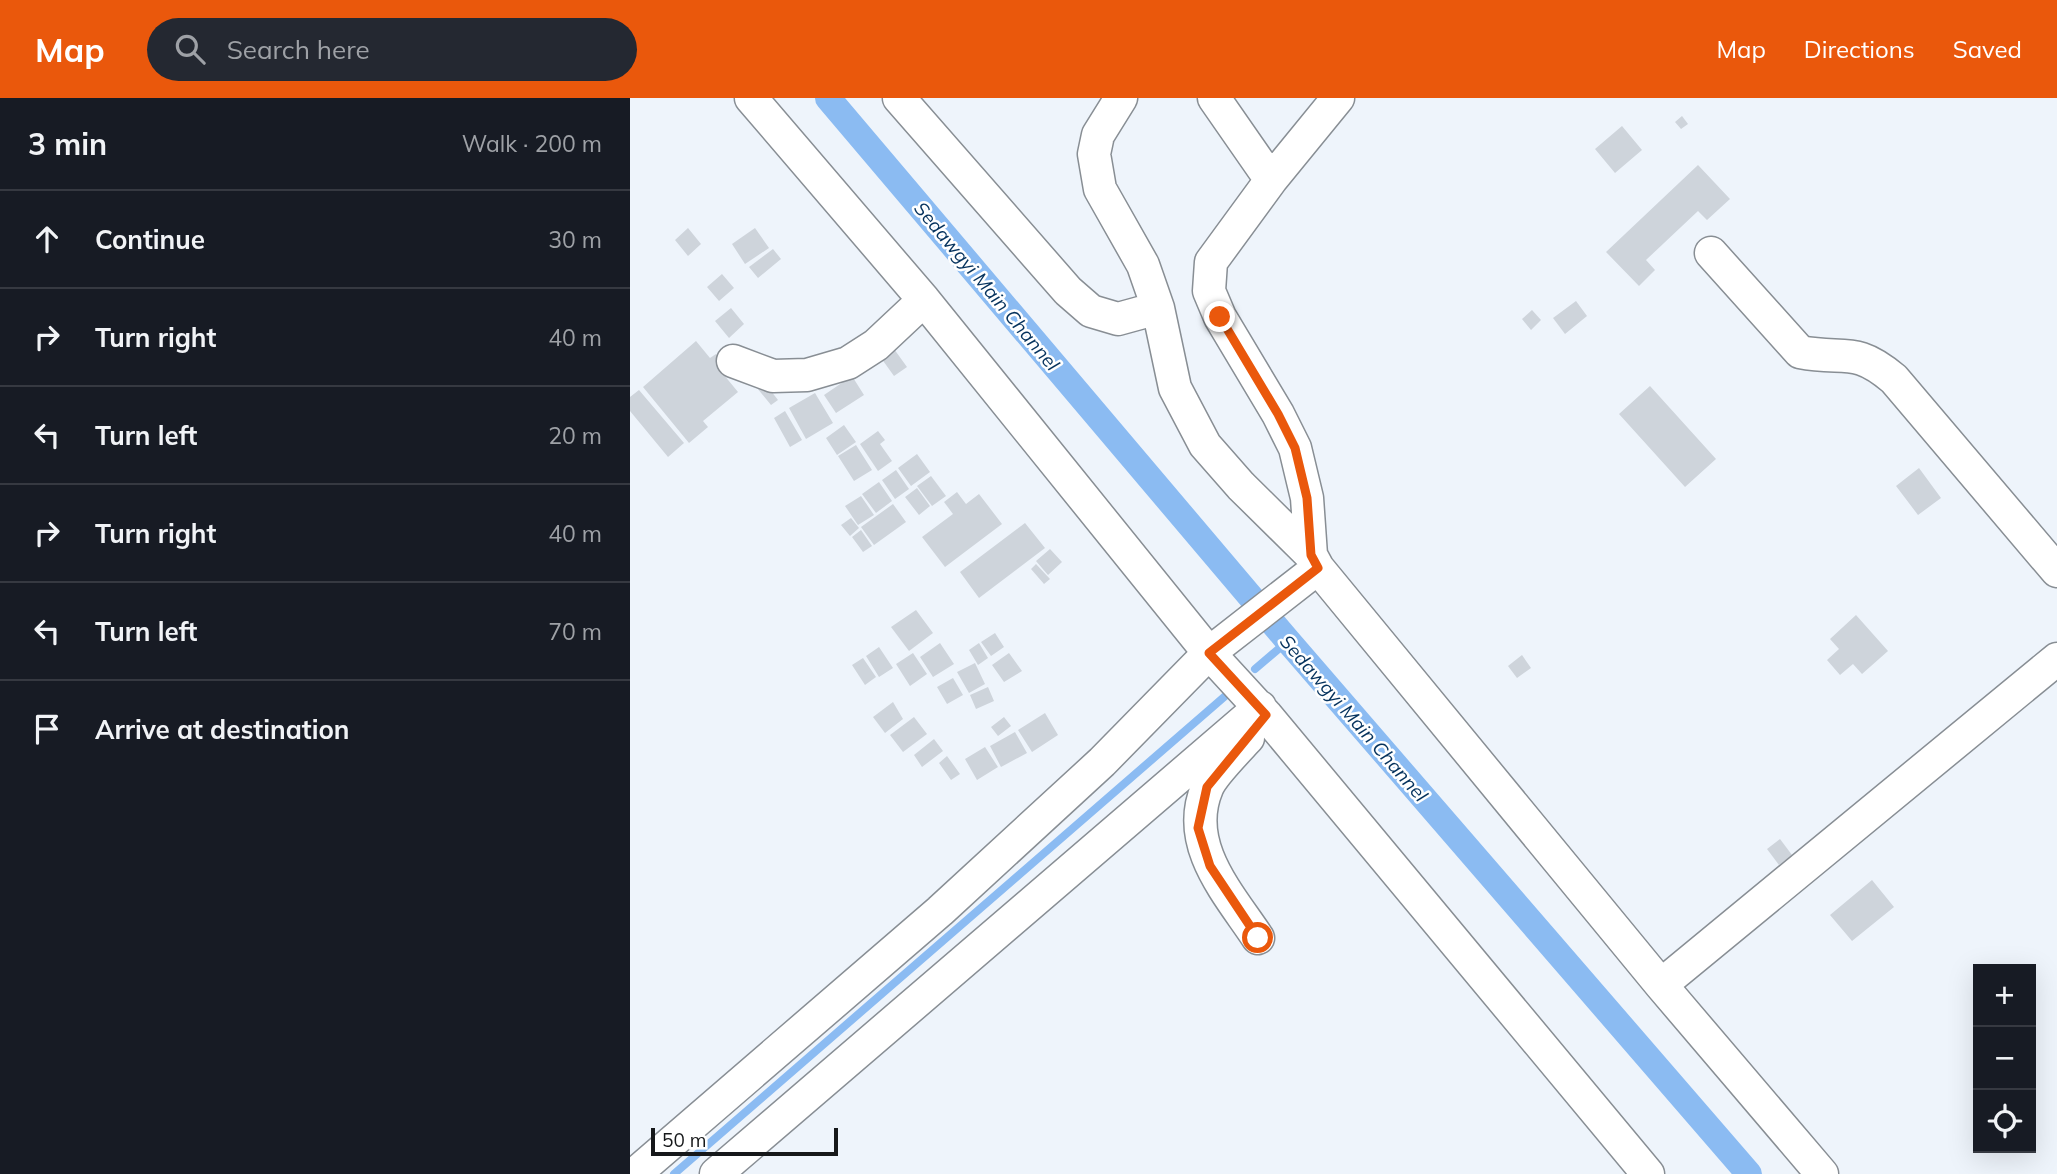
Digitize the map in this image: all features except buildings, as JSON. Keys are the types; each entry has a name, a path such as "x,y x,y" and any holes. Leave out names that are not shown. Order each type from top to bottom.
{"street":[{"path":"751,98 1217,647 1263,711 1648,1174"},
{"path":"899,98 1068,291 1091,311 1118,320 1158,308"},
{"path":"1121,98 1098,135 1094,154 1100,189 1143,265 1158,308 1175,388 1205,445 1822,1174"},
{"path":"1214,98 1271,180"},
{"path":"1308,569 1307,498 1295,448 1278,414 1220,317 1209,291 1211,262 1271,180 1338,98"},
{"path":"1711,253 1800,352 1857,356 1875,363 1894,379 2057,571"},
{"path":"733,360 773,376 807,375 849,363 876,345 925,300"},
{"path":"635,1174 940,911 1102,762 1217,647 1308,569"},
{"path":"1661,985 2057,659"},
{"path":"1258,938 1210,866 1198,828 1207,787 1263,711"},
{"path":"716,1174 1263,711"}],"waterway":[{"name":"Sedawgyi Main Channel","path":"828,98 1288,641 1749,1174"},
{"path":"1255,669 1288,641"},
{"path":"674,1174 1231,691"}],"route":[{"path":"1220,317 1278,414 1295,448 1307,498 1311,555 1318,568 1209,653 1266,715 1207,787 1198,828 1210,866 1258,938"}]}
